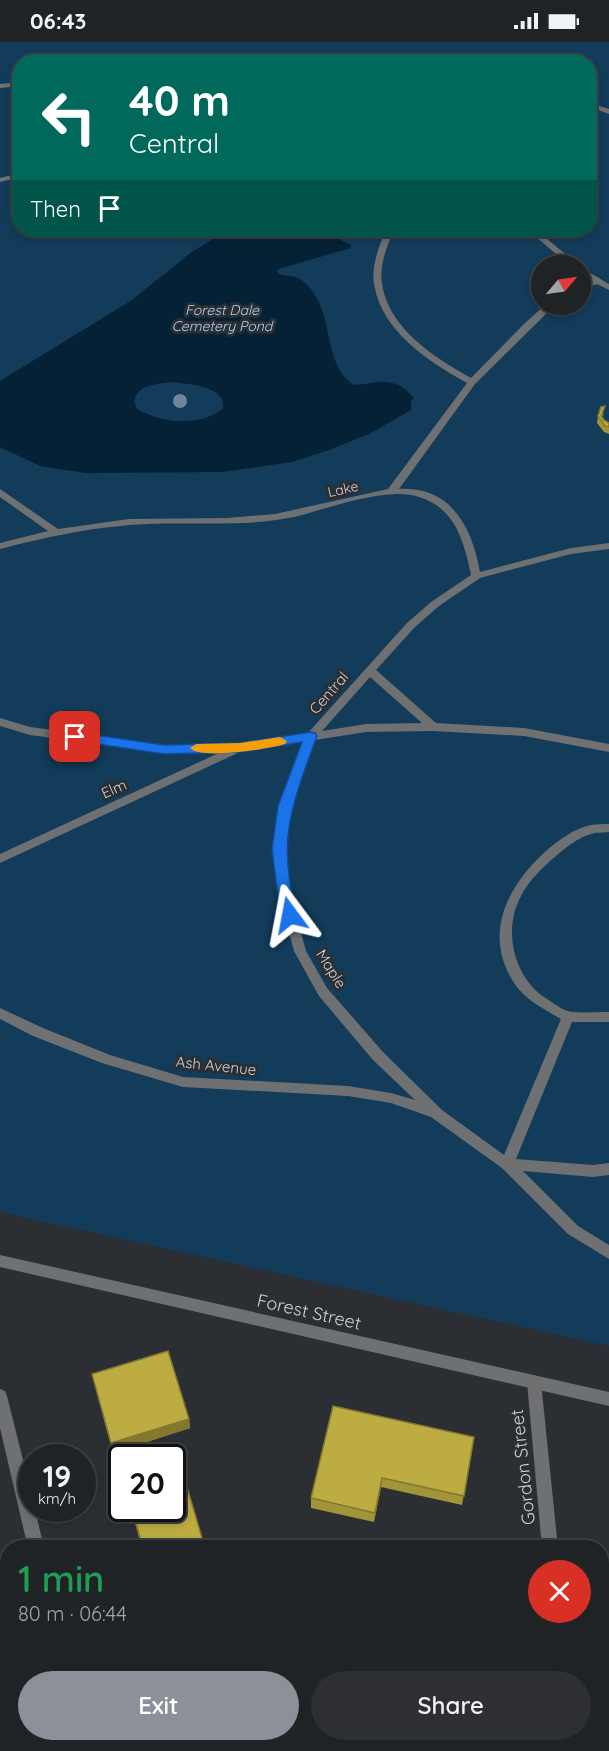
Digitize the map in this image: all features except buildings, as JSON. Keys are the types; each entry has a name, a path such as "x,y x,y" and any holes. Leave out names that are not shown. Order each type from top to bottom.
{"street":[{"path":"387,237 380,254 378,283 387,312 411,340 437,363 472,382"},
{"path":"541,237 563,255"},
{"path":"591,277 609,286"},
{"path":"591,284 597,281"},
{"path":"392,491 472,382 540,315"},
{"name":"Lake","path":"0,546 54,531 145,521 275,517 392,491 417,493 439,502 455,515 466,532 476,576"},
{"path":"0,492 54,531"},
{"name":"Central","path":"0,722 30,731 164,749 240,748 311,736 411,625 435,604 476,576 571,551 609,546"},
{"path":"369,670 433,727"},
{"path":"311,736 366,728 433,727 524,732 609,748"},
{"name":"Maple","path":"311,736 285,806 279,849 285,896 300,951 323,992 378,1056 436,1114"},
{"name":"Elm","path":"0,859 240,748"},
{"path":"609,828 591,829 564,843 530,873 510,907 506,946 514,972 532,997 568,1017 609,1017"},
{"name":"Ash Avenue","path":"0,1013 38,1032 106,1059 183,1082 348,1091 391,1098 436,1114"},
{"path":"507,1164 568,1017"},
{"path":"436,1114 507,1164 573,1230 609,1253"},
{"path":"507,1164 593,1171 609,1169"},
{"name":"Forest Street","path":"0,1261 609,1399"},
{"name":"Gordon Street","path":"534,1382 549,1540"},
{"path":"0,1396 34,1540"}],"shaded area":[{"path":"0,42 609,42 609,1346 0,1212"}],"water":[{"name":"Forest Dale Cemetery Pond","path":"217,237 338,237 351,245 351,248 277,271 279,274 298,278 319,302 331,348 343,375 354,385 387,382 400,386 414,398 411,401 411,410 369,434 329,450 292,462 222,472 85,473 40,466 0,447 0,381 132,300 193,251","holes":["160,383 196,385 219,395 223,401 223,408 204,419 181,421 157,418 147,414 137,409 134,401 136,395 144,388"]}],"slow traffic":[{"path":"196,748 240,748 280,741"}],"route":[{"path":"75,737 164,749 240,748 311,736 285,806 279,849 285,896 290,915"}]}
